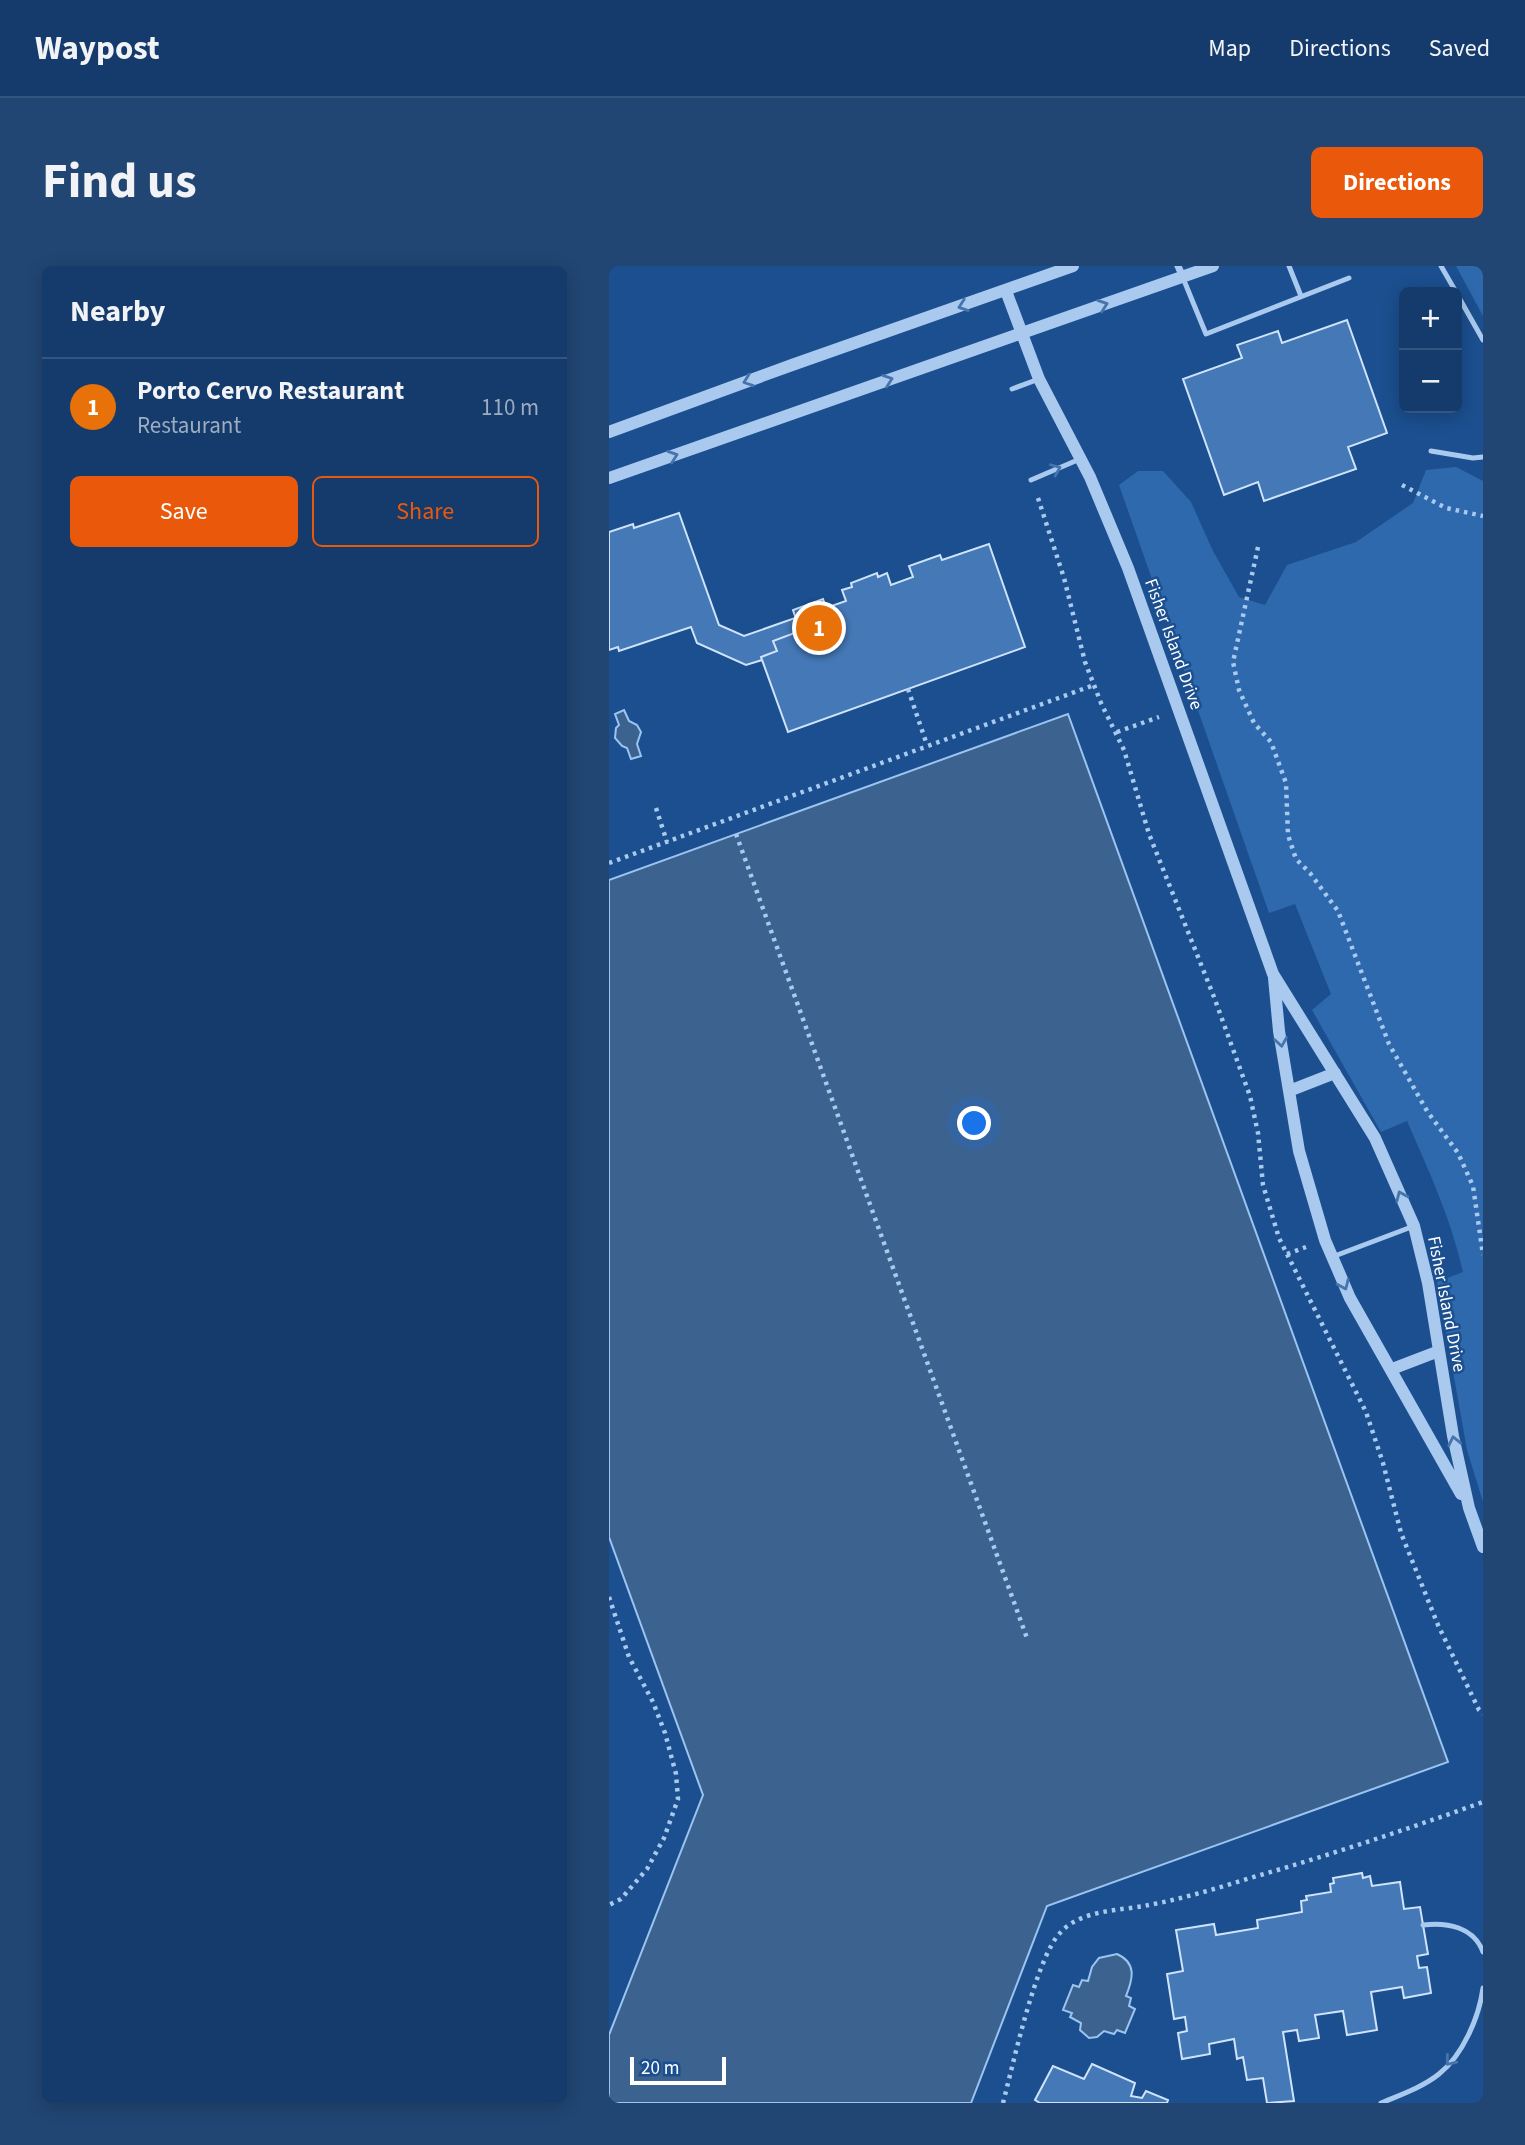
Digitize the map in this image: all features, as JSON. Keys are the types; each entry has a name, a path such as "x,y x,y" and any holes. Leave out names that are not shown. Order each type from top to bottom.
{"street":[{"path":"609,432 1073,266"},
{"path":"609,478 1021,334 1180,272 1213,266"},
{"name":"Fisher Island Drive","path":"1006,291 1039,379 1102,504 1132,578 1273,974 1289,1091 1305,1174 1332,1257 1350,1298 1469,1508"},
{"name":"Fisher Island Drive","path":"1273,974 1375,1138 1414,1226 1428,1283 1453,1436 1469,1508 1483,1547"},
{"path":"1289,1091 1335,1073"},
{"path":"1392,1369 1439,1351"}],"lane":[{"path":"1289,266 1301,296"},
{"path":"1441,266 1453,287"},
{"path":"1180,272 1206,334 1349,278"},
{"path":"1462,303 1483,340"},
{"path":"1011,389 1039,379"},
{"path":"1431,451 1473,458 1483,457"},
{"path":"1031,480 1080,459"},
{"path":"1332,1257 1414,1226"},
{"path":"1423,1926 1451,1924 1472,1936 1481,1945 1483,1952"},
{"path":"1381,2103 1423,2084 1440,2073 1457,2053 1482,2001 1483,1988"}],"path":[{"path":"1402,485 1446,508 1483,516"},
{"path":"1038,498 1094,685 1132,771 1149,834 1210,986 1250,1096 1258,1133 1263,1185 1279,1238 1366,1412 1383,1463 1401,1533 1446,1643 1479,1710 1483,1713"},
{"path":"1258,547 1233,662 1239,690 1254,723 1271,742 1286,783 1288,835 1296,859 1338,911 1389,1044 1427,1111 1458,1153 1473,1186 1483,1255"},
{"path":"609,863 1094,685"},
{"path":"908,689 927,745"},
{"path":"1117,732 1163,716"},
{"path":"656,808 667,842"},
{"path":"736,834 1028,1641"},
{"path":"609,1597 629,1657 653,1702 665,1733 676,1774 678,1799 664,1838 646,1869 621,1899 609,1905"},
{"path":"1003,2103 1035,1987 1053,1943 1059,1933 1071,1924 1084,1917 1175,1900 1298,1864 1483,1802"}],"shaded area":[{"path":"1456,266 1483,266 1483,316"},
{"path":"1456,467 1483,481 1483,1502 1467,1450 1437,1282 1463,1272 1446,1214 1407,1121 1381,1132 1312,1010 1331,994 1295,904 1269,913 1119,485 1138,471 1163,471 1191,502 1213,551 1239,597 1265,605 1287,565 1356,542 1413,503 1426,470"},
{"path":"624,710 629,721 637,725 641,732 637,744 641,756 631,759 627,748 615,738 619,725 615,714"},
{"path":"1068,714 1448,1762 1047,1906 971,2103 609,2103 609,2035 703,1795 609,1537 609,880"},
{"path":"1117,1954 1128,1962 1132,1972 1126,1996 1131,1998 1129,2006 1135,2009 1125,2033 1117,2030 1114,2034 1104,2031 1097,2037 1089,2038 1080,2030 1081,2023 1070,2017 1072,2013 1063,2010 1073,1985 1079,1987 1082,1980 1088,1981 1092,1967 1099,1958"}],"building":[{"path":"1347,320 1387,433 1348,447 1356,469 1264,501 1258,482 1224,495 1183,379 1242,358 1237,345 1278,331 1282,343"},
{"path":"679,513 719,625 744,636 795,618 800,631 773,641 777,651 746,665 697,643 691,627 619,651 618,647 609,650 609,532 633,524 634,528"},
{"path":"989,544 1025,647 788,732 761,657 777,651 773,641 800,631 793,610 823,599 826,608 846,601 842,590 852,587 851,583 877,573 878,577 887,573 891,585 913,577 909,566 940,555 942,560"},
{"path":"1362,1873 1363,1878 1370,1876 1372,1886 1400,1882 1404,1909 1420,1907 1428,1954 1417,1956 1419,1968 1427,1967 1431,1993 1404,1998 1402,1987 1371,1992 1377,2030 1347,2035 1343,2011 1315,2015 1319,2038 1299,2041 1297,2030 1283,2032 1294,2101 1267,2103 1263,2078 1247,2080 1243,2057 1237,2059 1234,2039 1209,2044 1210,2054 1182,2059 1178,2033 1187,2031 1185,2017 1174,2019 1167,1974 1183,1971 1176,1930 1214,1924 1216,1935 1258,1928 1257,1920 1302,1912 1301,1901 1307,1900 1306,1896 1331,1892 1330,1884 1334,1883 1333,1878"},
{"path":"1092,2064 1135,2083 1131,2096 1142,2098 1146,2091 1168,2100 1167,2103 1040,2103 1035,2100 1053,2066 1084,2079"}],"place":[{"name":"Porto Cervo Restaurant","path":"819,628"}]}
